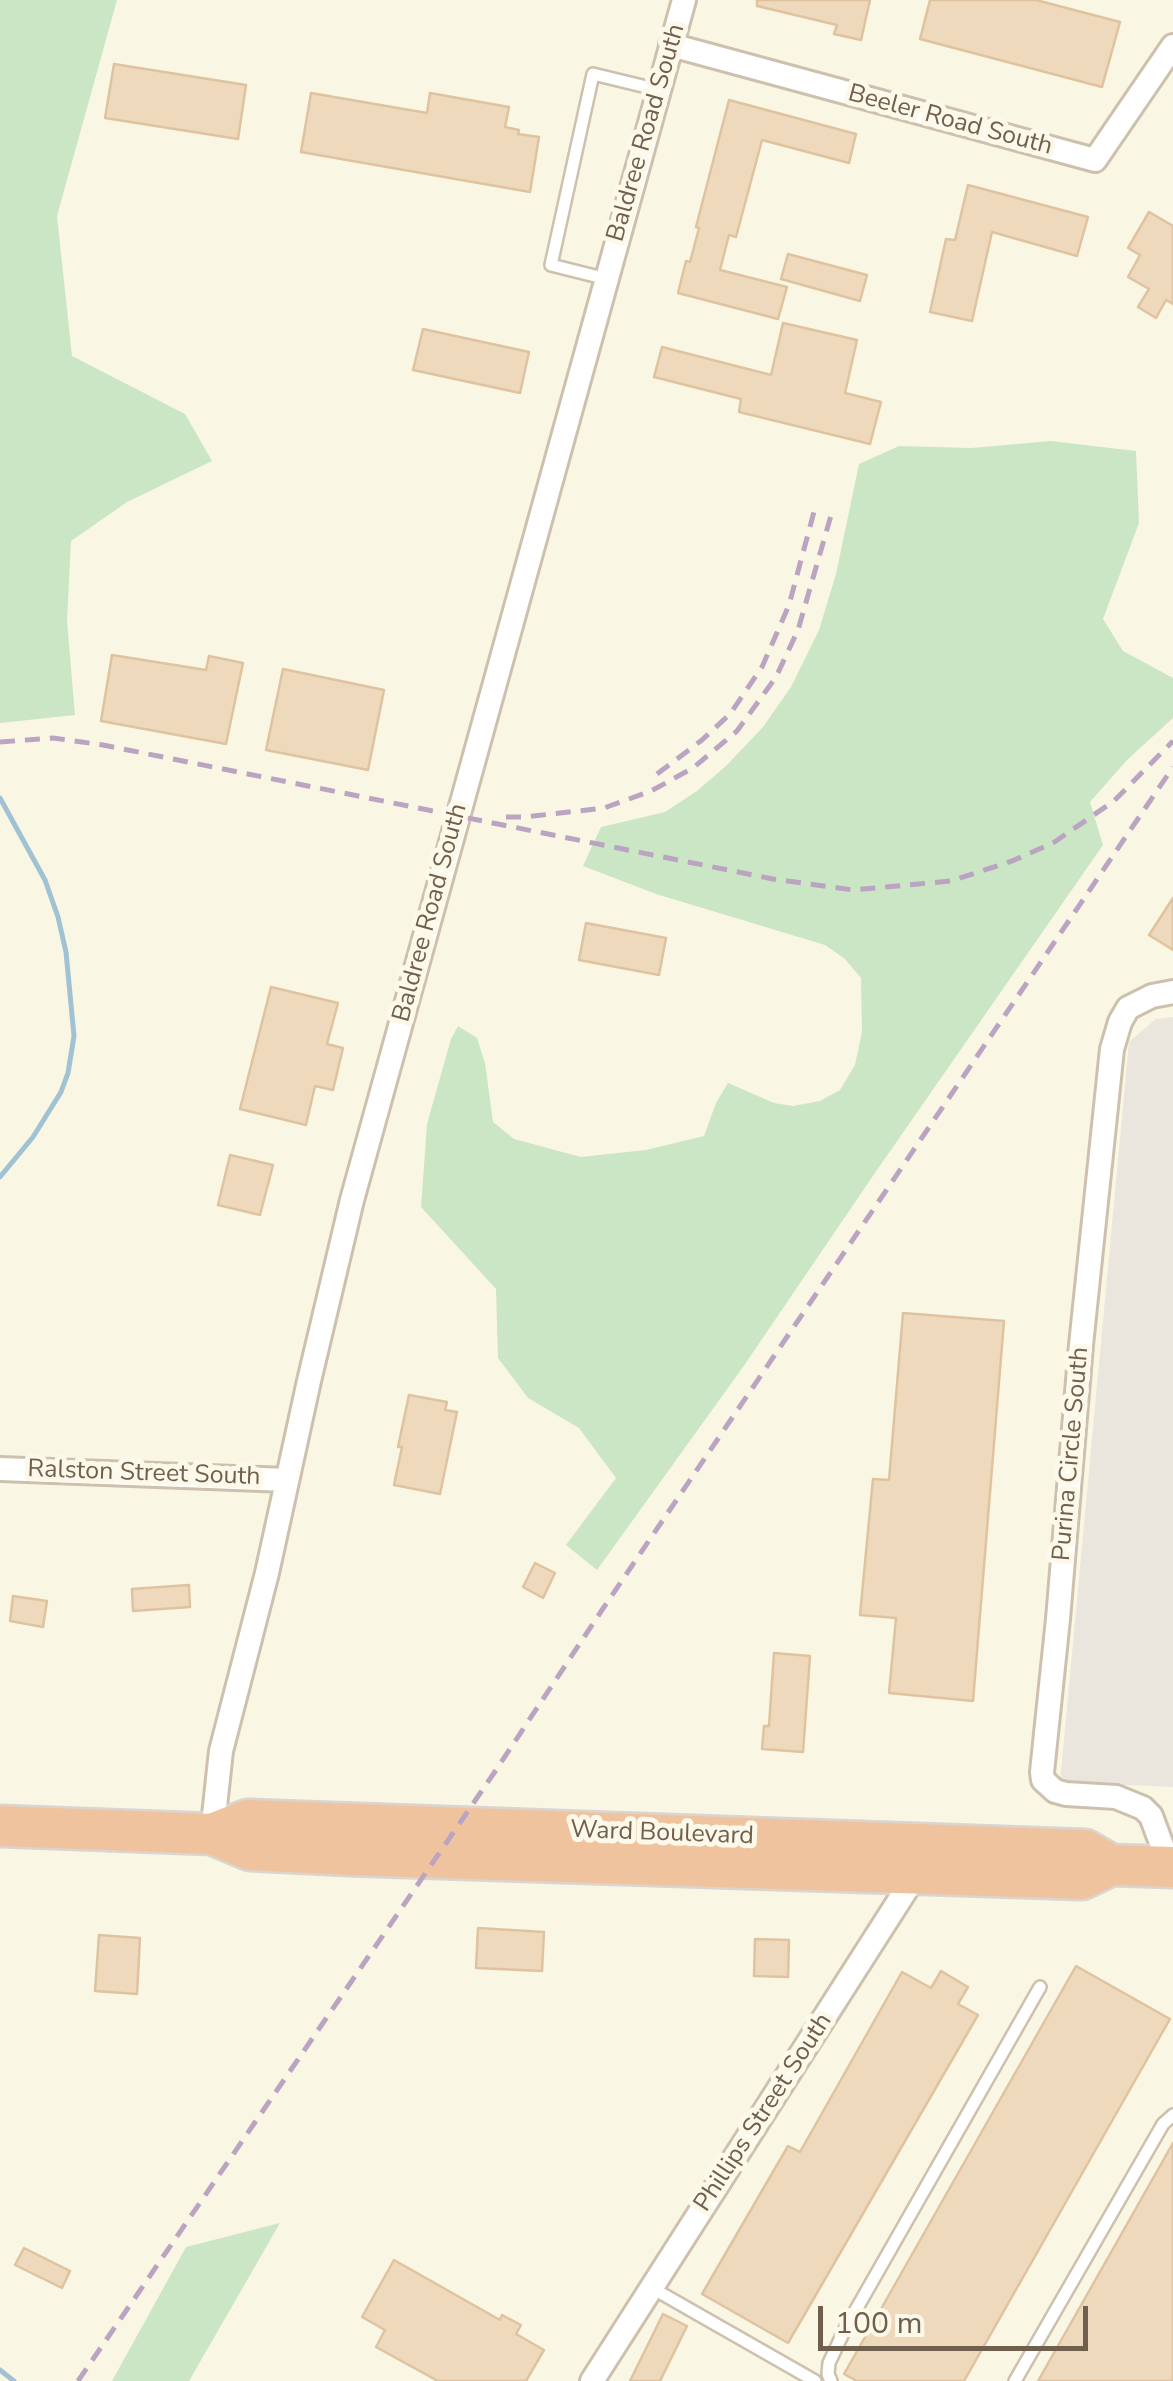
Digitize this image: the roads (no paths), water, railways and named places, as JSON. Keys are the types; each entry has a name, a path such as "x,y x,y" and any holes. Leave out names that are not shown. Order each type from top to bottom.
{"highway":[{"name":"Ward Boulevard","path":"0,1826 212,1834 248,1820 926,1859 1085,1850 1110,1864 1172,1867"}],"street":[{"name":"Baldree Road South","path":"212,1834 220,1751 267,1574 357,1183 684,0"},
{"name":"Beeler Road South","path":"671,45 1095,160 1173,46"},
{"name":"Purina Circle South","path":"1172,1867 1151,1816 1143,1808 1116,1797 1055,1791 1043,1780 1042,1772 1112,1048 1128,1008 1152,996 1173,992"},
{"name":"Ralston Street South","path":"0,1468 287,1480"},
{"name":"Phillips Street South","path":"592,2381 926,1859"}],"lane":[{"path":"606,279 551,265 592,74 659,90"},
{"path":"830,2381 829,2363 845,2329 1040,1987"},
{"path":"1015,2381 1163,2124 1173,2115"},
{"path":"652,2288 815,2381"}],"waterway":[{"path":"0,798 45,880 58,917 66,952 74,1036 61,1092 33,1137 0,1177"},
{"path":"0,2370 14,2381"}],"railway":[{"path":"657,774 730,714 762,667 789,605 815,508"},
{"path":"506,817 604,808 651,791 693,768 737,731 776,677 798,630 832,512"},
{"path":"0,742 53,738 103,745 773,879 853,890 951,881 1053,843 1114,801 1173,741"},
{"path":"78,2381 1173,767"}]}
